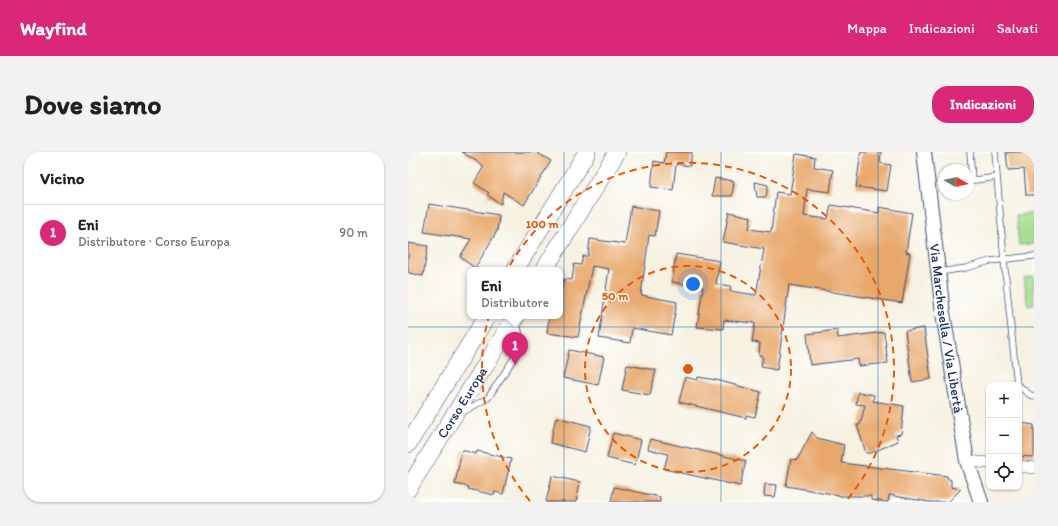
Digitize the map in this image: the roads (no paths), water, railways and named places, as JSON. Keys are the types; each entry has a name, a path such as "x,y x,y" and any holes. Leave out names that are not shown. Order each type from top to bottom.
{"main road":[{"path":"517,267 587,152"},
{"path":"546,267 617,152"},
{"name":"Corso Europa","path":"408,444 414,425 485,319"},
{"name":"Corso Europa","path":"408,489 514,319"}],"street":[{"name":"Via Marchesella / Via Libertà","path":"924,152 943,313 967,461 981,502"},
{"path":"967,461 986,463"},
{"path":"1022,466 1034,468"}],"lane":[{"path":"970,152 970,164"},
{"path":"995,152 1004,260 1018,382"},
{"path":"974,180 997,178"},
{"path":"939,272 1034,256"},
{"path":"1022,389 1030,396 1034,396"}],"place":[{"name":"Eni","path":"515,365"}]}
